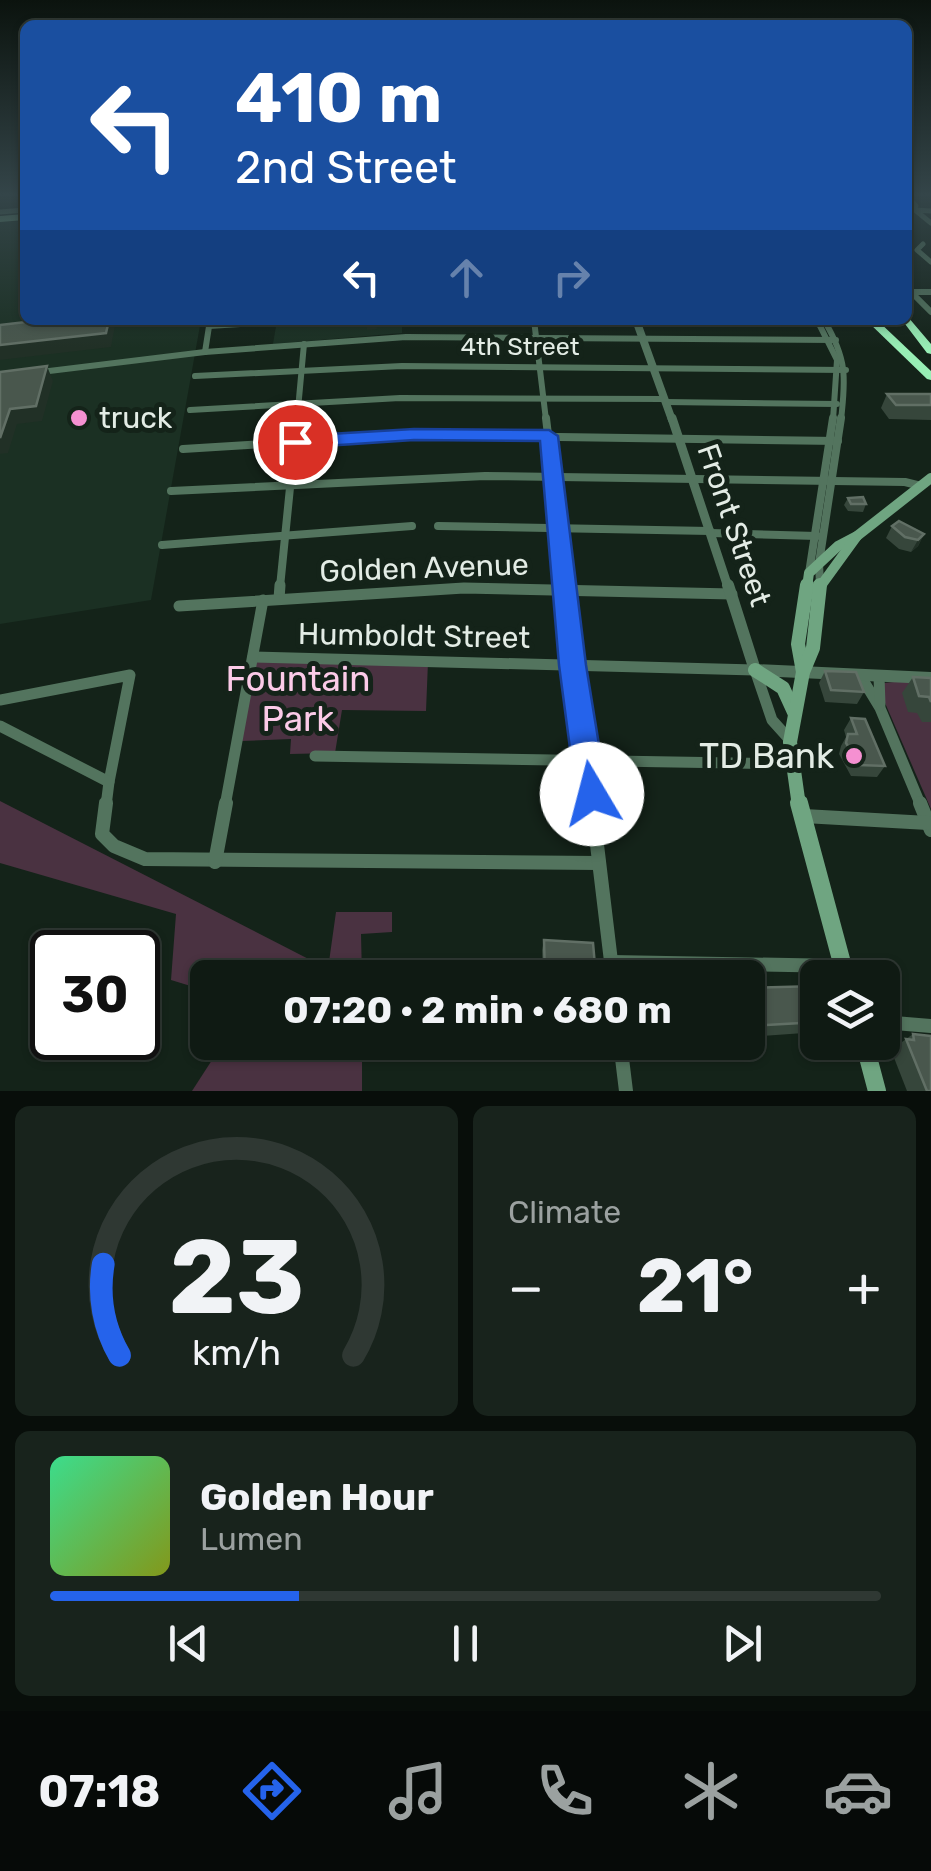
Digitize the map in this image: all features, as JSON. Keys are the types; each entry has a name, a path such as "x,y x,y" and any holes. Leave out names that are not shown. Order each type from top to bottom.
{"highway":[{"path":"876,325 931,378"},
{"path":"911,325 931,352"}],"main road":[{"path":"841,960 790,764 794,712 802,672 813,648 810,602 814,568 922,486"},
{"path":"810,602 858,536"},
{"path":"755,670 783,688 794,712"},
{"path":"869,1060 877,1091"}],"street":[{"path":"912,293 931,312"},
{"path":"205,352 210,325"},
{"path":"535,325 611,960"},
{"name":"Front Street","path":"638,325 694,480 772,720 790,742"},
{"path":"820,585 814,568 815,535 827,482 841,370 839,354 824,325"},
{"path":"27,374 205,352 406,336 833,340"},
{"path":"279,599 304,344"},
{"name":"4th Street","path":"195,376 540,366 841,370"},
{"path":"190,410 400,398 839,405"},
{"path":"183,448 414,434 833,441"},
{"path":"170,491 445,477 894,482 922,486"},
{"path":"814,568 824,546 827,482"},
{"path":"162,545 412,526"},
{"path":"438,526 815,535 824,546"},
{"name":"Golden Avenue","path":"178,606 464,588 732,594"},
{"path":"216,862 263,600"},
{"name":"Humboldt Street","path":"252,657 755,670"},
{"path":"755,670 931,678"},
{"path":"0,700 130,675 108,782 102,834 114,846 145,859 599,863"},
{"path":"801,816 929,826 880,708 860,675"},
{"path":"879,676 880,708"},
{"path":"0,726 108,782"},
{"path":"315,756 790,764"},
{"path":"765,971 800,972"},
{"path":"900,1023 931,1026"},
{"path":"622,1060 626,1091"}],"shaded area":[{"path":"0,246 20,246 20,325 200,325 151,600 0,624"},
{"path":"276,325 402,325 402,333 273,344"}],"green space":[{"name":"Fountain Park","path":"256,659 428,662 426,711 342,710 335,753 290,754 291,739 241,741"},
{"path":"884,683 931,683 931,809 882,696"},
{"path":"0,801 310,960 190,960 190,986 171,980 176,914 0,863"},
{"path":"336,912 392,912 392,932 361,934 362,960 329,960"},
{"path":"212,1060 362,1060 362,1091 192,1091"}],"building":[{"path":"0,325 108,325 106,333 0,345"},
{"path":"47,366 36,406 10,409 0,438 0,372"},
{"path":"887,394 931,394 931,405 896,405"},
{"path":"863,497 866,504 851,504 848,498"},
{"path":"899,521 924,534 918,540 905,537 892,526"},
{"path":"825,671 856,672 864,692 831,690"},
{"path":"913,677 931,678 931,702 929,697 919,696"},
{"path":"851,718 865,719 885,766 859,765 846,743 848,734 857,734"},
{"path":"544,940 593,943 594,960 545,960"},
{"path":"800,987 800,1023 765,1025 765,988"},
{"path":"913,1034 931,1036 931,1091 927,1091 906,1039 914,1040"}],"place":[{"name":"truck","path":"79,418"},
{"name":"TD Bank","path":"854,756"}],"route":[{"path":"295,442 414,434 549,436 573,665 592,794"}]}
